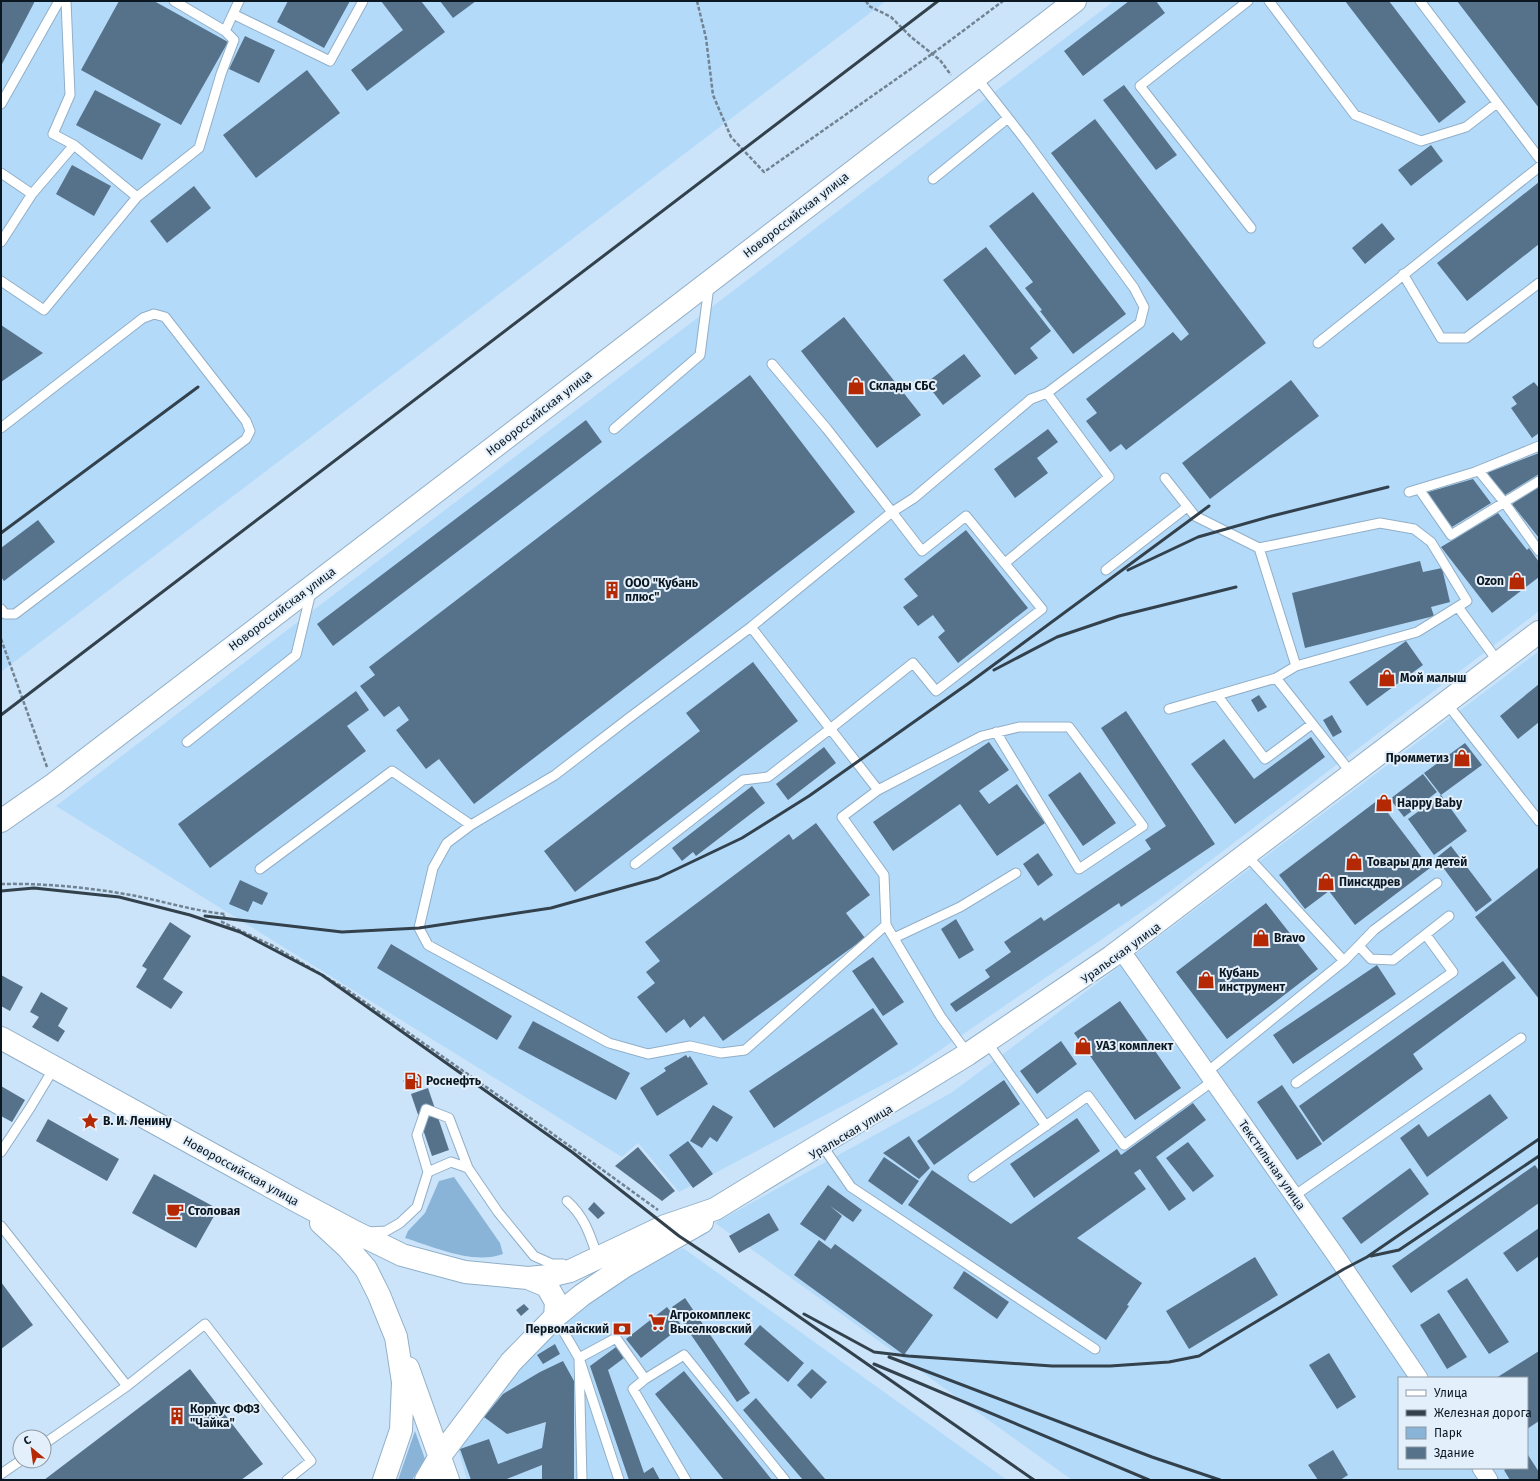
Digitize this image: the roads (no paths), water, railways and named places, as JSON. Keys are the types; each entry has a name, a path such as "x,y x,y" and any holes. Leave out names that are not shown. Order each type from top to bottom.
{"main road":[{"name":"Новороссийская улица","path":"1,821 54,784 1075,1"},
{"name":"Уральская улица","path":"677,1229 715,1209 823,1146 989,1045 1121,952 1248,857 1539,632"},
{"name":"Уральская улица","path":"677,1229 823,1146 968,1054 1121,952 1539,636"},
{"name":"Новороссийская улица","path":"1,1038 294,1200 402,1255 465,1272 528,1278"},
{"path":"294,1200 348,1248 366,1269 380,1294 448,1480"},
{"path":"528,1278 570,1271 598,1258 677,1229"},
{"path":"426,1480 440,1456 511,1362 556,1317 582,1295 677,1229"},
{"path":"528,1278 547,1286 556,1302 556,1317"},
{"path":"384,1480 401,1430 403,1382 396,1337"}],"street":[{"name":"Текстильная улица","path":"1121,952 1294,1196 1418,1377"},
{"path":"1482,1469 1489,1480"}],"lane":[{"path":"1,104 59,1"},
{"path":"66,1 70,95 53,134 74,145 137,197"},
{"path":"1,281 44,310 137,197 199,148 221,74 234,40 225,31 174,1"},
{"path":"225,31 239,1"},
{"path":"233,14 330,61 363,1"},
{"path":"1248,1 1140,86 1251,228"},
{"path":"1269,1 1355,115 1421,140 1466,127 1497,103"},
{"path":"1420,1 1539,158"},
{"path":"886,925 745,1050 721,1053 690,1046 648,1054 609,1043 428,945 419,928 433,868 447,843 472,825 555,775 751,627 892,512 914,498 1031,399 1047,393 1140,322 1144,307 1134,288 1008,118 969,83"},
{"path":"934,179 1008,118"},
{"path":"1,242 32,194 74,145"},
{"path":"1318,343 1539,167"},
{"path":"1,173 32,194"},
{"path":"1403,274 1441,338 1466,338 1539,284"},
{"path":"614,428 700,355 710,282"},
{"path":"1,428 143,318 154,314 165,317 246,421 250,431 246,439 15,614 4,614 1,609"},
{"path":"635,864 743,780 768,777 913,663 936,691 1042,609 966,516 922,551 772,364"},
{"path":"1005,563 1109,477 1047,393"},
{"path":"1409,492 1479,470 1539,446"},
{"path":"1479,470 1539,550"},
{"path":"1165,478 1195,516 1258,548 1380,523 1414,529 1432,542 1467,601 1417,632 1296,666 1276,678 1169,709"},
{"path":"1419,489 1451,535 1539,481"},
{"path":"1106,570 1187,507"},
{"path":"1258,548 1296,666"},
{"path":"187,742 296,655 313,586"},
{"path":"1458,607 1499,663"},
{"path":"751,627 878,790"},
{"path":"1276,678 1353,776"},
{"path":"1217,695 1265,759 1312,724"},
{"path":"1448,705 1539,821"},
{"path":"968,1054 941,1017 886,925 884,875 842,818 878,790 982,736 996,732 1019,727 1069,727 1143,826 1079,869 996,732"},
{"path":"260,869 392,771 472,825"},
{"path":"1248,857 1344,961"},
{"path":"894,938 960,907 1016,873"},
{"path":"973,1177 1088,1096 1124,1145 1210,1077 1344,961 1374,930 1437,883"},
{"path":"1359,946 1371,959 1393,960 1449,916"},
{"path":"1296,1083 1453,972 1426,934"},
{"path":"1294,1196 1521,1038"},
{"path":"989,1045 1046,1126"},
{"path":"1,1152 54,1068"},
{"path":"355,1232 386,1231 400,1223 417,1207 428,1172 417,1135 426,1109 449,1118 468,1168 498,1212 534,1256 552,1264 571,1264 598,1258 585,1223 578,1211 567,1201"},
{"path":"823,1146 851,1187 1095,1349"},
{"path":"428,1172 451,1162 468,1168"},
{"path":"1,1226 126,1386"},
{"path":"556,1317 579,1358 619,1480"},
{"path":"52,1438 126,1386 205,1324 311,1461 287,1480"},
{"path":"579,1358 616,1338 645,1379"},
{"path":"686,1480 633,1389 645,1379 684,1355 784,1480"},
{"path":"579,1358 582,1480"},
{"path":"1,1474 12,1466"}],"railway":[{"path":"1,715 938,1"},
{"path":"1,533 198,387"},
{"path":"1128,570 1198,537 1272,516 1388,487"},
{"path":"205,916 342,932 419,928 551,908 658,878 742,838 809,796 969,683 1209,506"},
{"path":"994,670 1057,637 1119,616 1236,587"},
{"path":"1,891 34,888 119,897 190,915 240,932 322,975 572,1152 679,1236 765,1293 1034,1480"},
{"path":"804,1314 874,1352 908,1356 1052,1366 1110,1366 1169,1362 1199,1356 1344,1269 1367,1257 1539,1139"},
{"path":"1371,1256 1399,1250 1539,1156"},
{"path":"889,1357 1152,1457 1220,1480"},
{"path":"874,1364 1149,1480"}],"place":[{"name":"Склады СБС","path":"856,386"},
{"name":"Ozon","path":"1517,581"},
{"name":"ООО \"Кубань плюс\"","path":"612,590"},
{"name":"Мой малыш","path":"1387,678"},
{"name":"Промметиз","path":"1462,758"},
{"name":"Happy Baby","path":"1384,803"},
{"name":"Товары для детей","path":"1354,862"},
{"name":"Пинскдрев","path":"1326,882"},
{"name":"Bravo","path":"1261,938"},
{"name":"Кубань инструмент","path":"1206,980"},
{"name":"УАЗ комплект","path":"1083,1046"},
{"name":"Роснефть","path":"413,1081"},
{"name":"В. И. Ленину","path":"90,1121"},
{"name":"Столовая","path":"175,1211"},
{"name":"Агрокомплекс Выселковский","path":"657,1322"},
{"name":"Первомайский","path":"622,1329"},
{"name":"Корпус ФФЗ \"Чайка\"","path":"177,1416"}]}
